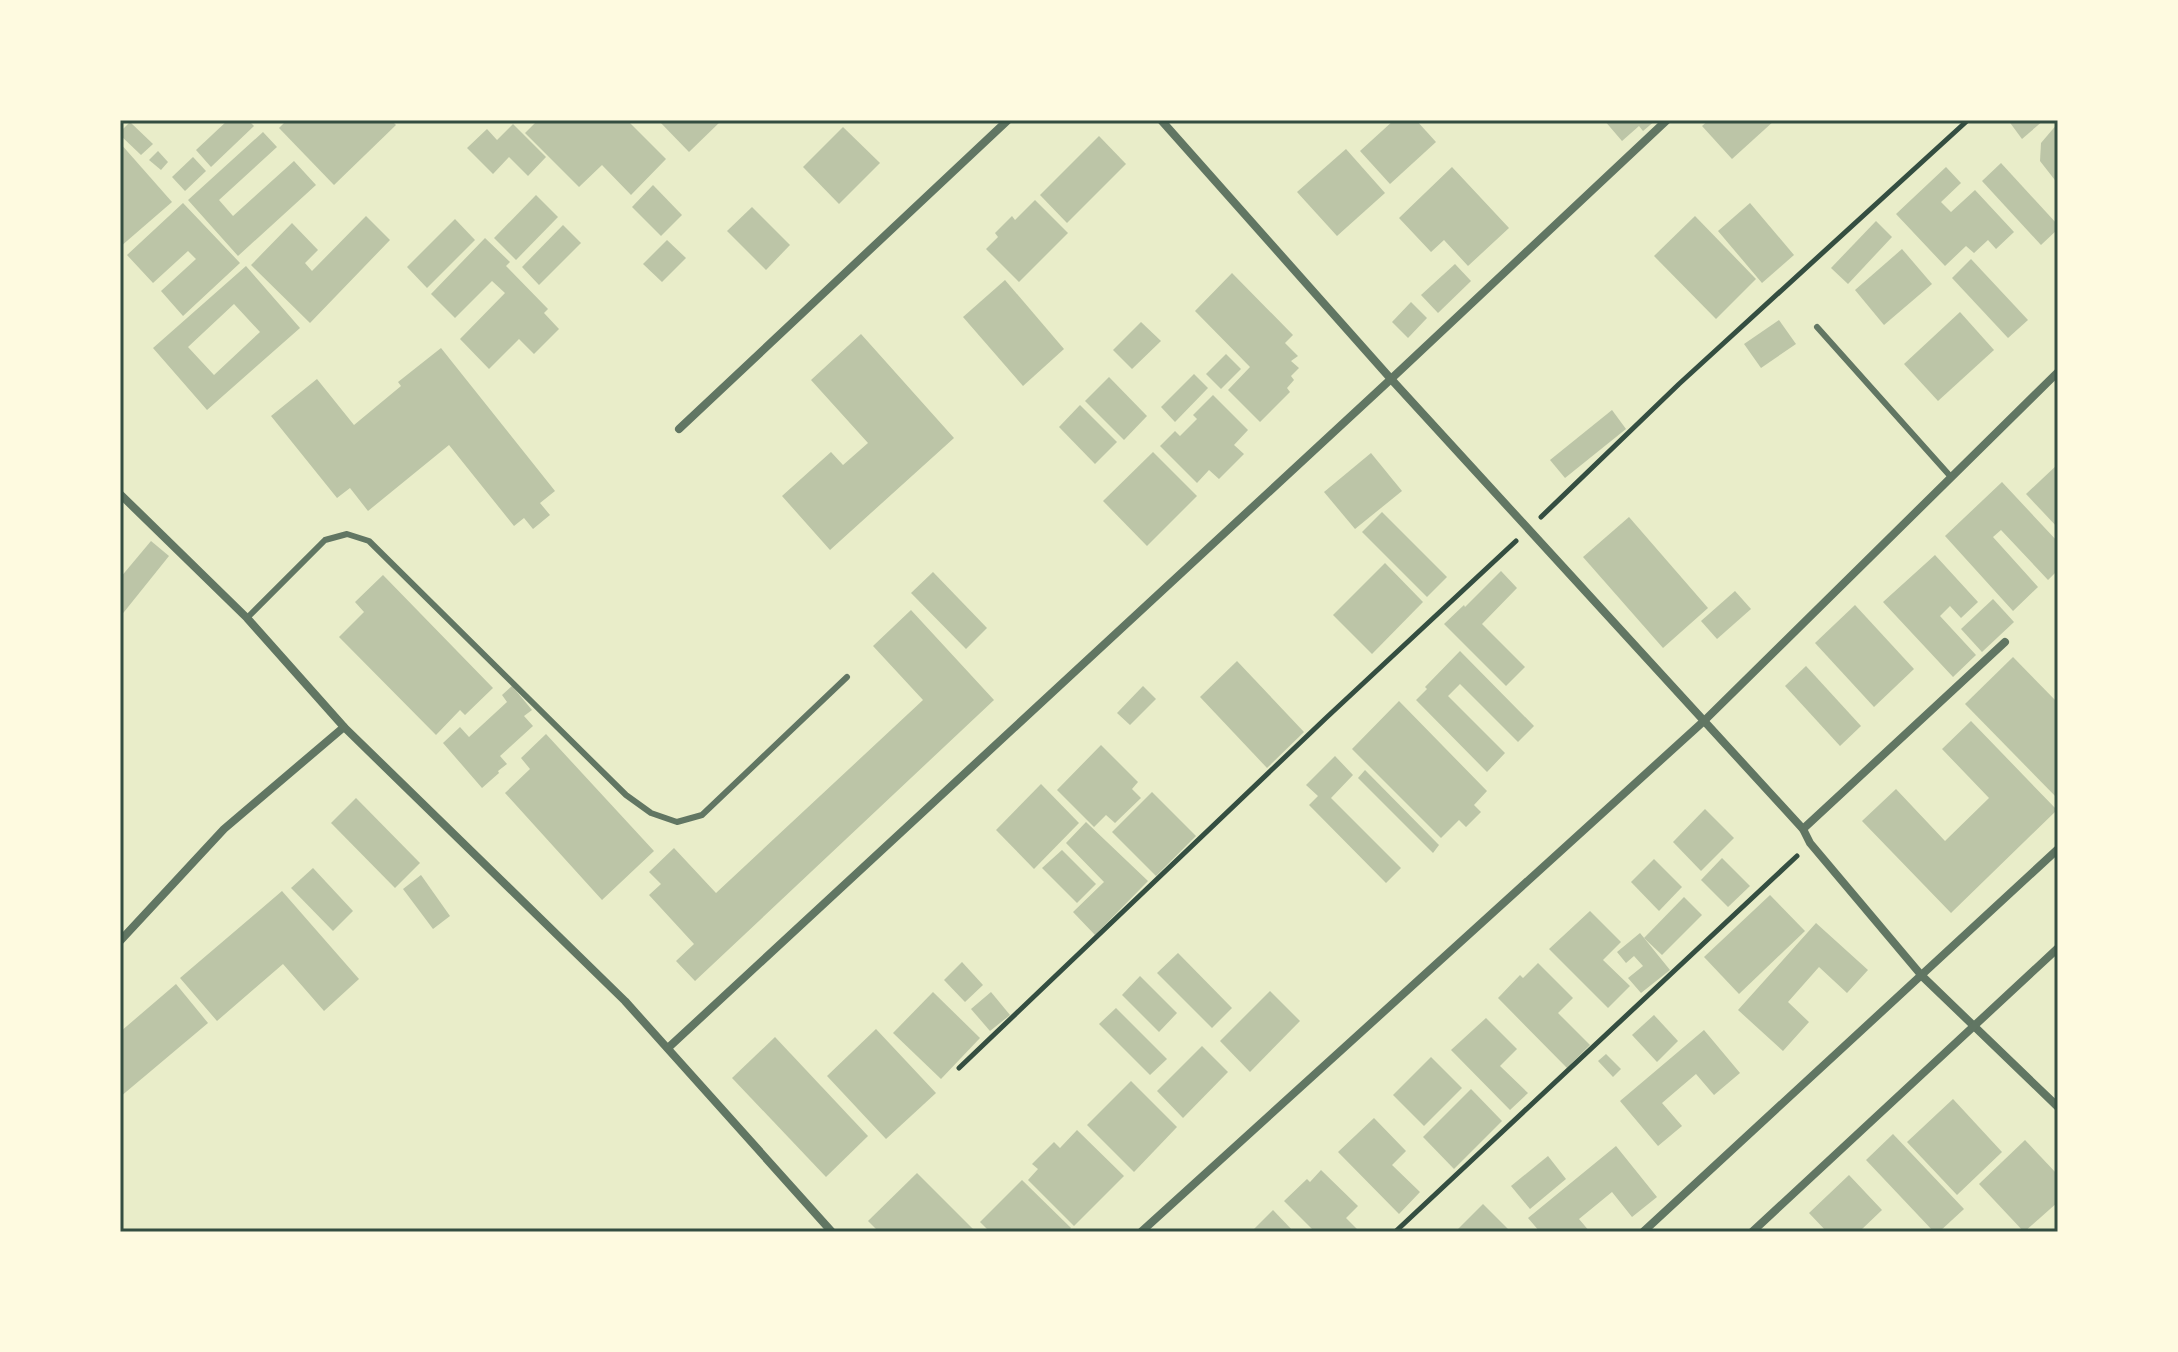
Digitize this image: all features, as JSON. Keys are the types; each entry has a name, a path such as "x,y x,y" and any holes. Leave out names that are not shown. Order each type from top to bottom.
{"street":[{"path":"679,429 1008,120"},
{"path":"1161,120 1391,379 1803,829 1810,843 1922,976 2058,1107"},
{"path":"668,1048 1667,120"},
{"path":"1141,1232 1705,720 2058,372"},
{"path":"120,494 247,618 344,727 625,1001 832,1232"},
{"path":"1803,829 2005,642"},
{"path":"120,941 224,829 344,727"},
{"path":"1643,1232 2058,849"},
{"path":"1752,1232 2058,948"}],"lane":[{"path":"1817,327 1951,477"},
{"path":"247,618 325,540 347,534 369,541 626,795 651,813 677,822 702,815 847,677"}],"path":[{"path":"959,1068 1679,384 1968,120"},
{"path":"1395,1232 1810,843"}],"building":[{"path":"228,120 248,120 254,126 211,167 196,150"},
{"path":"287,120 391,120 396,125 334,185 279,128"},
{"path":"538,120 552,120 555,123 559,120 627,120 666,159 631,195 602,165 579,187 525,133"},
{"path":"658,120 722,120 689,152"},
{"path":"1394,120 1416,120 1436,142 1390,184 1360,151"},
{"path":"1604,120 1656,120 1643,131 1639,126 1622,141"},
{"path":"1709,120 1775,120 1732,159 1702,126"},
{"path":"2008,120 2044,120 2022,139"},
{"path":"130,122 153,144 141,155 120,135"},
{"path":"2058,123 2058,184 2040,161 2041,143"},
{"path":"513,124 546,157 528,176 509,157 493,174 467,148 487,129 497,140"},
{"path":"843,127 880,163 839,204 803,167"},
{"path":"263,132 277,147 219,200 233,216 294,161 316,185 238,256 188,200"},
{"path":"1099,136 1126,164 1067,223 1040,195"},
{"path":"120,143 172,202 120,247"},
{"path":"1346,149 1385,193 1337,236 1297,192"},
{"path":"158,151 168,162 161,170 149,160"},
{"path":"193,157 206,171 185,191 172,177"},
{"path":"2001,163 2058,225 2058,229 2041,245 1982,181"},
{"path":"1452,167 1509,228 1468,266 1444,240 1431,252 1399,218"},
{"path":"1946,167 1961,183 1941,202 1951,212 1975,190 2014,232 1996,249 1988,240 1974,253 1966,246 1945,266 1896,214"},
{"path":"653,185 682,215 661,236 632,207"},
{"path":"536,195 558,217 516,260 494,238"},
{"path":"1035,200 1068,233 1019,282 986,249 998,237 995,233 1012,216 1015,220"},
{"path":"183,203 240,263 183,316 161,291 196,259 188,251 153,283 127,255"},
{"path":"1750,203 1794,255 1762,283 1718,231"},
{"path":"752,207 790,245 766,270 727,231"},
{"path":"366,216 390,240 310,323 251,265 292,223 318,250 305,263 312,271"},
{"path":"1695,216 1756,279 1716,319 1654,256"},
{"path":"455,219 475,240 427,288 407,267"},
{"path":"1876,221 1892,237 1848,284 1831,268"},
{"path":"563,225 581,243 539,285 522,267"},
{"path":"485,238 510,262 506,266 548,309 544,313 559,329 534,354 519,339 489,369 460,339 505,293 492,281 455,318 431,294"},
{"path":"667,240 686,258 662,282 643,264"},
{"path":"1902,249 1932,284 1884,325 1855,290"},
{"path":"1971,259 2028,320 2008,338 1952,278"},
{"path":"1455,264 1471,281 1438,313 1421,295"},
{"path":"246,266 300,328 207,410 153,348","holes":["234,304 260,332 214,375 188,347"]},
{"path":"1232,273 1293,335 1285,343 1298,356 1291,361 1299,368 1291,376 1294,380 1287,388 1290,392 1260,422 1228,390 1250,367 1195,311"},
{"path":"1005,280 1064,349 1023,386 963,317"},
{"path":"1411,302 1427,318 1408,338 1392,322"},
{"path":"1960,312 1994,350 1938,401 1904,364"},
{"path":"1779,320 1796,344 1761,368 1744,344"},
{"path":"1141,322 1161,341 1132,369 1113,350"},
{"path":"861,334 954,438 830,550 782,496 831,452 843,465 868,443 811,380"},
{"path":"441,348 555,491 540,503 550,515 533,529 524,518 514,526 449,445 368,511 350,488 337,498 271,416 317,379 354,425 401,386 398,382"},
{"path":"1226,354 1241,369 1221,389 1206,374"},
{"path":"1194,374 1208,388 1175,422 1161,407"},
{"path":"1109,377 1147,416 1124,440 1085,401"},
{"path":"1213,395 1248,430 1234,445 1244,454 1219,479 1209,470 1197,483 1160,446 1175,431 1180,436 1197,419 1193,415"},
{"path":"1080,405 1117,442 1095,464 1059,427"},
{"path":"1612,410 1626,429 1565,478 1550,460"},
{"path":"1153,452 1197,496 1147,546 1103,501"},
{"path":"1371,453 1402,491 1355,529 1324,492"},
{"path":"2058,464 2058,528 2026,494"},
{"path":"2002,482 2058,542 2058,570 2048,580 2001,530 1993,537 2038,587 2013,611 1945,536"},
{"path":"1382,512 1447,577 1427,597 1362,532"},
{"path":"1629,517 1708,608 1663,648 1583,557"},
{"path":"151,541 169,556 120,617 120,578"},
{"path":"1935,555 1978,602 1961,618 1950,606 1940,616 1976,655 1953,677 1883,602"},
{"path":"1385,563 1423,602 1372,654 1333,615"},
{"path":"1501,571 1517,588 1482,624 1525,667 1506,686 1444,624"},
{"path":"933,572 987,628 966,649 911,593"},
{"path":"383,575 493,688 465,715 460,710 436,735 339,637 364,612 355,602"},
{"path":"1735,591 1751,609 1717,639 1701,621"},
{"path":"1993,599 2014,622 1982,652 1961,629"},
{"path":"1855,605 1914,669 1874,707 1815,643"},
{"path":"911,610 994,700 695,981 676,961 694,944 649,895 661,884 649,872 674,848 716,893 923,700 873,646"},
{"path":"1460,651 1534,726 1518,742 1460,684 1448,696 1505,753 1487,772 1416,700"},
{"path":"2013,657 2058,703 2058,799 1965,704"},
{"path":"1237,661 1304,732 1267,768 1200,697"},
{"path":"1806,666 1861,726 1840,746 1785,686"},
{"path":"512,686 532,710 524,716 533,726 500,756 507,764 482,788 443,743 460,727 469,737 507,702 502,695"},
{"path":"1143,686 1156,699 1130,725 1117,713"},
{"path":"1399,701 1487,791 1474,805 1481,812 1466,827 1459,820 1441,838 1352,749"},
{"path":"1971,721 2057,810 1951,913 1862,821 1896,789 1945,841 1989,798 1942,749"},
{"path":"546,734 654,851 602,900 505,793 530,769 521,758"},
{"path":"1101,745 1138,782 1132,789 1141,798 1115,823 1106,815 1094,827 1057,790"},
{"path":"1335,756 1353,775 1331,798 1401,868 1386,883 1309,805 1318,796 1306,785"},
{"path":"1365,770 1439,845 1433,853 1358,778"},
{"path":"1041,784 1079,823 1034,869 996,830"},
{"path":"1152,792 1196,836 1156,876 1112,832"},
{"path":"356,798 420,863 395,888 331,823"},
{"path":"1705,809 1734,838 1701,871 1673,842"},
{"path":"1086,822 1148,881 1095,935 1073,912 1104,882 1066,843"},
{"path":"1062,850 1096,884 1077,903 1042,868"},
{"path":"1722,858 1750,886 1728,907 1701,880"},
{"path":"1654,859 1682,887 1659,911 1631,882"},
{"path":"313,868 353,911 333,931 291,888"},
{"path":"421,875 450,916 433,929 403,889"},
{"path":"282,891 359,979 324,1011 283,964 217,1021 180,978"},
{"path":"1770,895 1805,931 1739,994 1704,957"},
{"path":"1684,897 1702,915 1662,955 1644,938"},
{"path":"1590,911 1621,942 1603,960 1630,986 1608,1008 1549,949"},
{"path":"1816,923 1868,970 1847,993 1819,967 1788,1002 1809,1022 1783,1051 1738,1010"},
{"path":"1640,933 1670,970 1641,993 1628,978 1643,966 1634,956 1626,963 1617,952"},
{"path":"1178,953 1232,1008 1212,1028 1157,973"},
{"path":"962,962 983,985 965,1002 944,980"},
{"path":"1538,963 1573,998 1558,1013 1590,1045 1567,1068 1498,998 1520,975 1523,978"},
{"path":"1140,976 1177,1013 1159,1032 1122,995"},
{"path":"176,984 208,1023 120,1097 120,1032"},
{"path":"1270,991 1300,1021 1250,1072 1220,1041"},
{"path":"933,992 980,1038 941,1079 893,1033"},
{"path":"991,992 1010,1015 990,1031 971,1009"},
{"path":"1116,1008 1167,1059 1150,1075 1099,1024"},
{"path":"1654,1015 1678,1041 1657,1062 1632,1035"},
{"path":"1486,1018 1517,1049 1500,1066 1528,1093 1510,1110 1451,1050"},
{"path":"876,1029 936,1093 886,1139 827,1076"},
{"path":"1704,1030 1740,1073 1714,1095 1696,1074 1662,1103 1682,1126 1658,1146 1620,1101"},
{"path":"775,1037 868,1136 826,1177 732,1078"},
{"path":"1202,1046 1228,1072 1183,1118 1157,1091"},
{"path":"1606,1054 1621,1069 1613,1077 1598,1061"},
{"path":"1431,1057 1462,1088 1424,1126 1393,1095"},
{"path":"1131,1081 1177,1127 1134,1172 1087,1125"},
{"path":"1471,1089 1502,1121 1454,1169 1423,1137"},
{"path":"1953,1099 2002,1152 1957,1195 1907,1142"},
{"path":"1374,1118 1406,1151 1392,1165 1420,1192 1399,1214 1338,1152"},
{"path":"1077,1130 1124,1176 1074,1226 1028,1180 1038,1169 1032,1164 1054,1142 1060,1148"},
{"path":"1893,1134 1964,1209 1939,1232 1934,1232 1866,1160"},
{"path":"2025,1140 2058,1175 2058,1202 2024,1232 1979,1184"},
{"path":"1616,1146 1657,1197 1632,1217 1612,1192 1579,1219 1590,1232 1540,1232 1528,1218"},
{"path":"1548,1156 1566,1179 1530,1209 1511,1186"},
{"path":"1321,1170 1358,1206 1346,1218 1357,1229 1354,1232 1315,1232 1284,1201"},
{"path":"917,1173 976,1232 879,1232 868,1221"},
{"path":"1849,1175 1882,1210 1861,1230 1863,1232 1827,1232 1809,1213"},
{"path":"1022,1180 1071,1228 1067,1232 990,1232 980,1222"},
{"path":"1483,1204 1511,1232 1455,1232"},
{"path":"1273,1210 1294,1232 1251,1232"}]}
